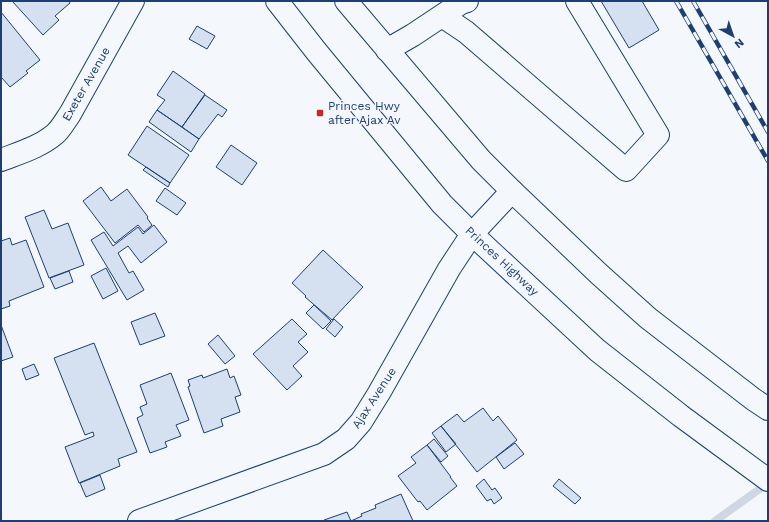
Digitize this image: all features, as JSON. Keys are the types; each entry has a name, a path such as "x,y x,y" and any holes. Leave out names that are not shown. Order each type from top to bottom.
{"main road":[{"name":"Exeter Avenue","path":"1,160 44,142 63,126 133,1"},
{"name":"Princes Highway","path":"277,1 316,52 442,204 472,234 597,350 681,416 768,480"},
{"path":"346,1 481,160 512,191 599,274 648,318 768,409"},
{"path":"387,50 413,35 461,3 467,1"},
{"path":"442,16 466,32 626,170 658,135 577,1"},
{"name":"Ajax Avenue","path":"139,521 324,454 346,439 361,422 379,393 449,270 472,234 512,191"}],"building":[{"path":"12,1 69,1 70,3 55,16 59,20 43,35"},
{"path":"601,1 642,1 659,30 629,48"},
{"path":"1,12 40,60 26,71 28,73 10,87 1,77"},
{"path":"197,26 215,36 207,49 189,39"},
{"path":"173,71 205,94 182,127 157,110 165,100 157,95"},
{"path":"205,95 227,110 222,117 218,114 199,139 182,127"},
{"path":"157,110 199,139 191,152 149,122"},
{"path":"147,126 189,155 170,183 128,155"},
{"path":"231,145 257,163 242,185 216,167"},
{"path":"146,167 170,183 168,187 143,170"},
{"path":"101,187 111,201 127,189 148,217 147,218 152,225 144,232 138,225 115,243 83,201"},
{"path":"165,188 186,203 177,215 156,201"},
{"path":"44,210 52,229 68,223 84,265 49,278 25,217"},
{"path":"154,225 167,242 141,263 128,246 118,253 129,273 133,271 144,290 127,300 91,240 104,232 113,246 138,227 143,234"},
{"path":"10,238 12,245 26,240 44,287 9,301 10,306 1,309 1,241"},
{"path":"323,250 363,287 332,320 305,297 306,296 292,283"},
{"path":"106,268 118,291 103,299 91,276"},
{"path":"69,271 73,282 55,289 50,278"},
{"path":"314,305 331,321 323,329 306,313"},
{"path":"155,313 165,336 140,345 131,322"},
{"path":"292,319 307,334 298,342 308,352 293,366 302,376 287,390 253,354"},
{"path":"334,319 343,327 335,337 326,329"},
{"path":"1,325 13,357 1,361"},
{"path":"218,335 235,356 225,364 208,344"},
{"path":"94,343 137,452 118,459 120,466 79,483 65,447 94,436 93,432 85,435 54,358"},
{"path":"34,364 39,375 26,380 22,369"},
{"path":"227,369 230,378 234,376 241,395 235,397 240,412 221,419 223,426 204,433 188,387 190,386 188,380 202,375 203,378"},
{"path":"171,373 189,420 176,425 181,436 165,442 167,447 150,453 137,418 143,415 140,407 147,404 140,385"},
{"path":"483,408 493,421 498,416 517,440 477,472 441,426 457,414 464,422"},
{"path":"441,426 456,444 446,452 432,433"},
{"path":"434,439 448,456 441,462 427,445"},
{"path":"515,443 524,454 504,469 496,457"},
{"path":"427,445 457,486 427,510 420,501 418,502 398,476 416,463 411,457"},
{"path":"100,475 105,489 86,497 80,483"},
{"path":"484,479 492,490 495,488 502,498 494,504 491,499 487,501 476,486"},
{"path":"559,479 581,498 575,504 553,486"},
{"path":"401,494 413,521 351,521 362,516 361,514 376,508 375,505"},
{"path":"347,512 351,521 324,521 324,520"}],"waterway":[{"path":"715,521 768,483"}],"railway":[{"path":"676,1 768,161"},
{"path":"693,1 768,132"}],"place":[{"name":"Princes Hwy after Ajax Av","path":"320,113"}]}
